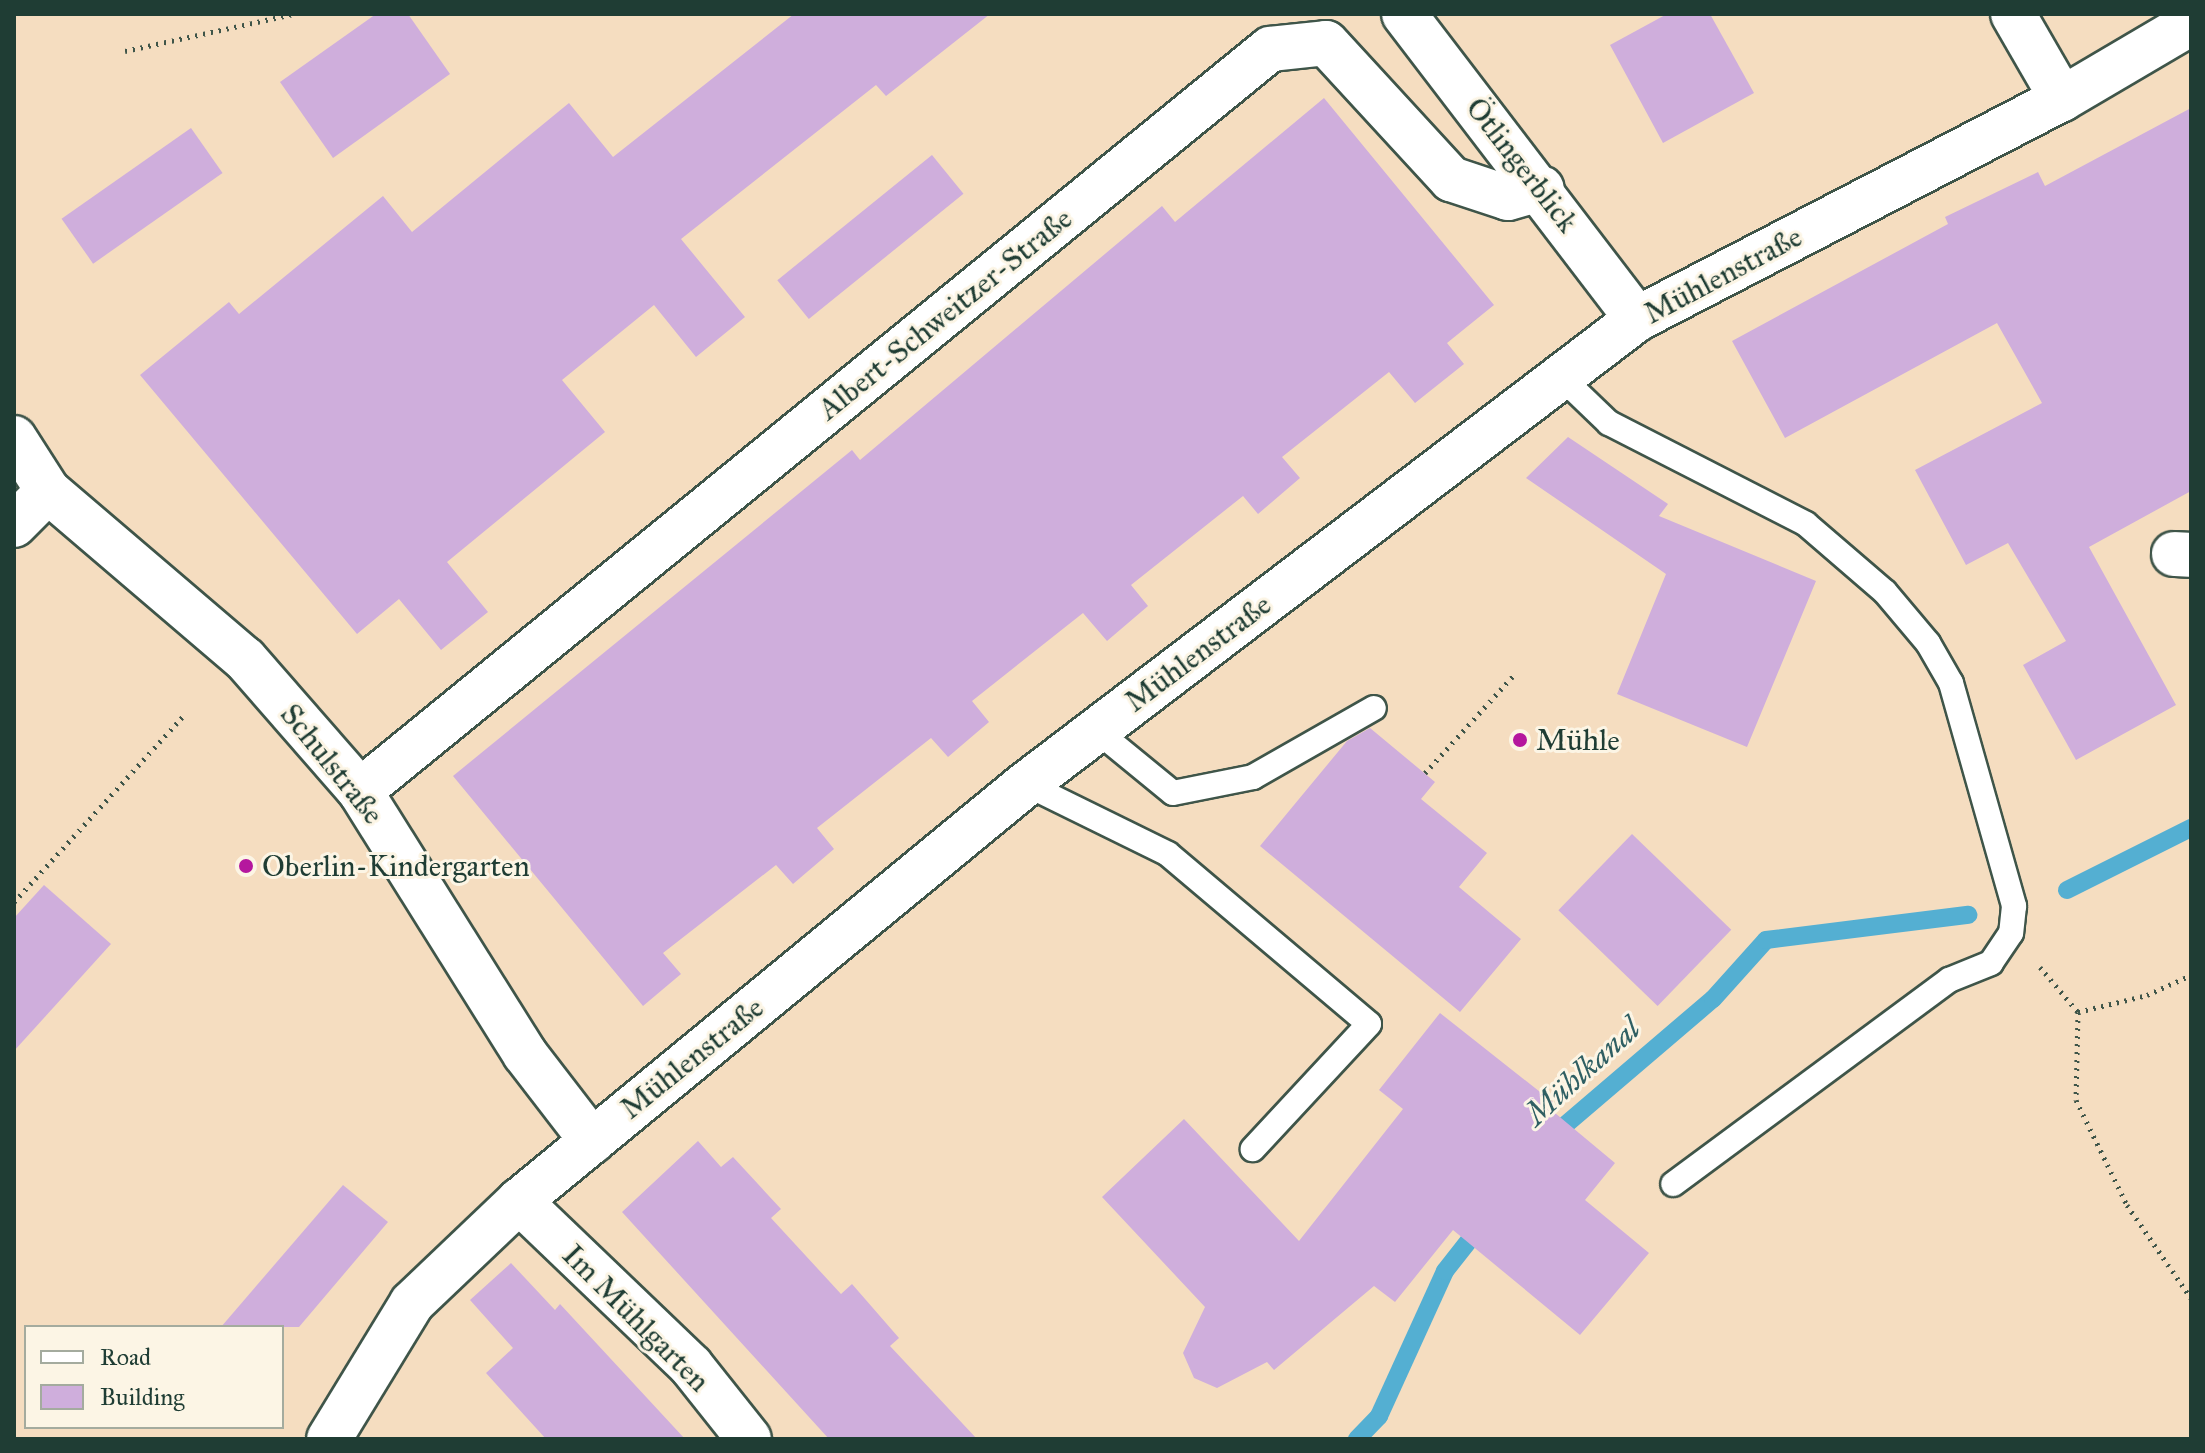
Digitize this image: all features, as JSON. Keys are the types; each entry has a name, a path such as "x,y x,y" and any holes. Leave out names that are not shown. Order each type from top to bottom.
{"street":[{"name":"Ötlingerblick","path":"1404,14 1542,188 1637,319"},
{"path":"2013,14 2062,99"},
{"name":"Mühlenstraße","path":"329,1439 412,1303 519,1201 1026,784 1096,730 1637,319 2062,99 2191,23"},
{"name":"Albert-Schweitzer-Straße","path":"360,791 1270,49 1326,43 1451,179 1508,198 1542,188"},
{"name":"Schulstraße","path":"14,438 48,491 245,659 360,791 525,1054 592,1141"},
{"path":"14,525 48,491"},
{"name":"Im Mühlgarten","path":"519,1201 691,1366 749,1439"}],"lane":[{"path":"1562,378 1609,423 1806,524 1885,592 1928,643 1951,683 2014,906 2011,933 1991,963 1949,980 1673,1184"},
{"path":"1096,730 1173,793 1253,777 1374,708"},
{"path":"1026,784 1168,854 1369,1024 1253,1149"}],"path":[{"path":"125,51 293,14"},
{"path":"1425,773 1513,676"},
{"path":"14,902 184,715"},
{"path":"2011,933 2078,1012 2076,1100 2127,1205 2191,1298"},
{"path":"2078,1012 2147,995 2191,975"}],"building":[{"path":"376,14 408,14 450,74 333,158 280,82"},
{"path":"794,14 990,14 886,96 876,85 681,239 745,317 696,357 654,305 562,380 605,432 447,562 488,612 441,650 399,599 357,634 140,375 229,302 239,314 383,196 412,232 569,103 613,157"},
{"path":"1667,14 1710,14 1754,93 1663,143 1610,45"},
{"path":"1324,98 1494,305 1447,343 1464,364 1415,403 1389,372 1282,457 1300,478 1258,514 1243,496 1131,585 1148,606 1107,641 1083,613 972,701 989,722 948,757 931,738 817,828 834,849 793,884 776,865 663,953 681,974 643,1006 453,776 852,450 860,460 1162,206 1175,222"},
{"path":"2191,108 2191,491 2089,547 2176,705 2076,760 2023,665 2066,641 2008,543 1966,565 1915,470 2042,403 1997,323 1785,438 1732,341 1948,224 1945,217 2038,172 2045,186"},
{"path":"191,128 223,173 93,264 62,219"},
{"path":"932,155 963,194 809,319 777,280"},
{"path":"1568,437 1668,504 1659,516 1816,581 1747,747 1617,694 1666,574 1526,478"},
{"path":"1370,728 1435,782 1421,799 1487,853 1459,887 1521,939 1460,1012 1260,846 1347,741"},
{"path":"1632,834 1731,930 1658,1006 1558,910"},
{"path":"44,885 111,944 14,1051 14,918"},
{"path":"1440,1013 1554,1103 1549,1108 1615,1163 1585,1200 1649,1253 1580,1335 1453,1230 1395,1302 1374,1286 1274,1370 1267,1362 1217,1388 1194,1378 1183,1353 1205,1307 1102,1197 1184,1119 1299,1241 1403,1109 1379,1090"},
{"path":"698,1141 721,1167 733,1157 781,1209 771,1218 841,1294 852,1284 899,1338 890,1346 977,1439 829,1439 622,1212"},
{"path":"343,1185 388,1222 299,1327 223,1325"},
{"path":"511,1263 555,1310 560,1304 685,1439 546,1439 486,1373 513,1348 470,1300"}],"waterway":[{"name":"Mühlkanal","path":"2067,890 2191,828"},
{"name":"Mühlkanal","path":"1550,1138 1713,999 1766,940 1968,915"},
{"name":"Mühlkanal","path":"1357,1439 1379,1416 1445,1271 1482,1224"}],"place":[{"name":"Mühle","path":"1520,740"},
{"name":"Oberlin-Kindergarten","path":"246,866"}]}
